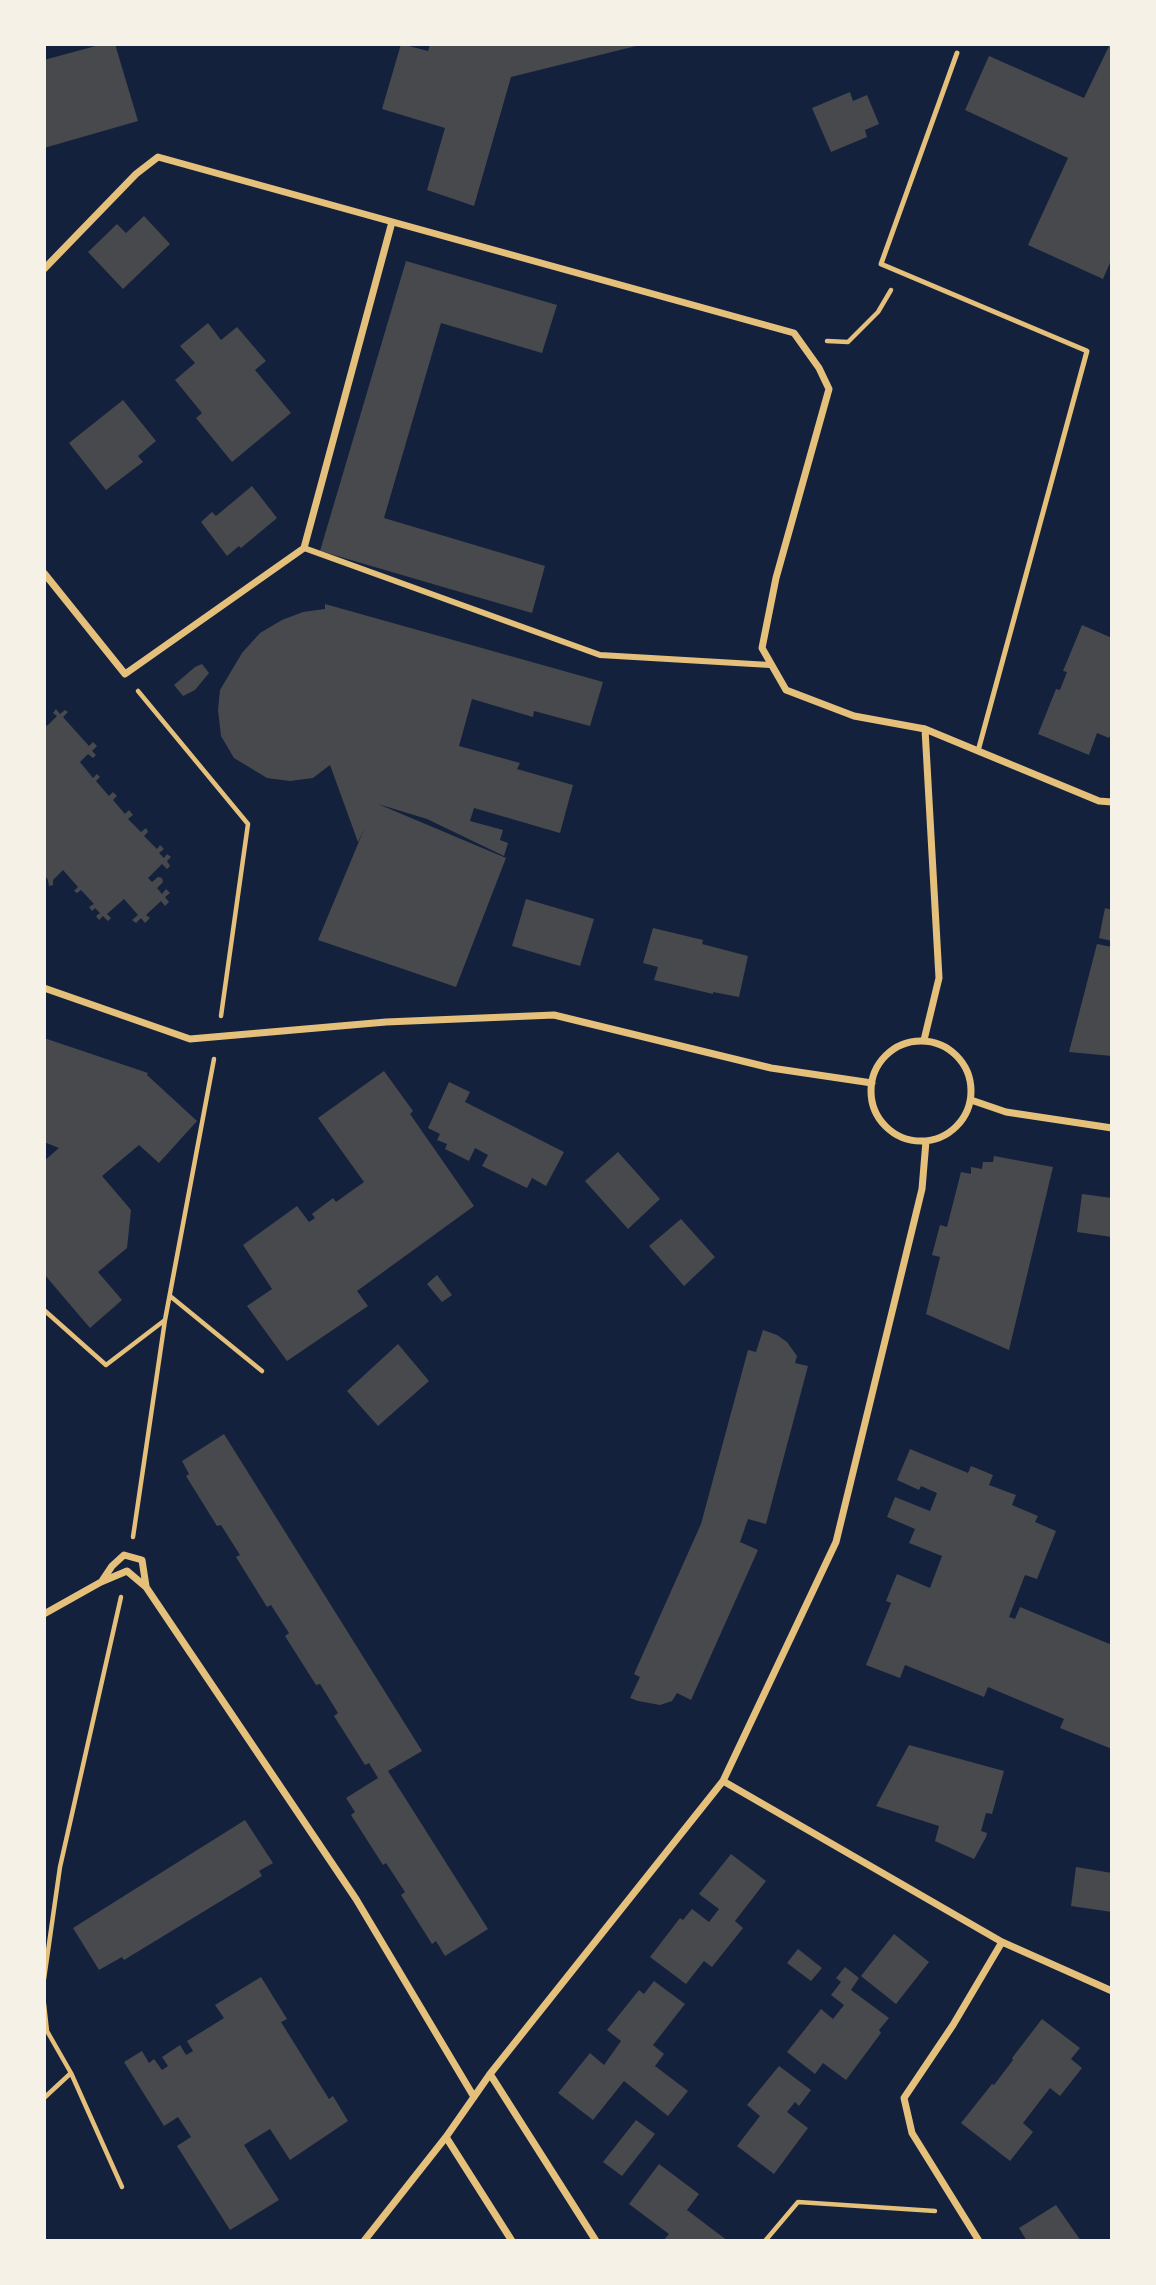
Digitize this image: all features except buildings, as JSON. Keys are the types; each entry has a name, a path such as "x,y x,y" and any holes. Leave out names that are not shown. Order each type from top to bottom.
{"street":[{"path":"44,269 136,174 158,157 794,333 819,368 829,388 776,578 762,648 786,690 854,716 925,729 1099,800 1112,802"},
{"path":"44,573 125,674 304,548 392,222"},
{"path":"304,548 600,656 770,665"},
{"path":"924,1040 939,978 925,729"},
{"path":"44,988 190,1040 386,1022 554,1015 771,1068 872,1083"},
{"path":"924,1040 941,1044 955,1053 965,1066 971,1083 971,1100 966,1115 956,1128 942,1137 926,1141 897,1135 876,1113 872,1098 872,1083 880,1063 895,1047 924,1040"},
{"path":"971,1100 1006,1112 1112,1128"},
{"path":"364,2241 446,2137 490,2074 723,1781 836,1542 922,1189 926,1141"},
{"path":"101,1582 124,1555 142,1560 146,1587"},
{"path":"44,1614 101,1582 127,1571 146,1587 356,1899 474,2097"},
{"path":"723,1781 1002,1942 1112,1991"},
{"path":"979,2241 912,2133 904,2098 953,2025 1002,1942"},
{"path":"490,2074 596,2241"},
{"path":"446,2137 512,2241"}],"lane":[{"path":"957,53 881,264 1087,351 978,751"}],"path":[{"path":"826,341 848,342 878,312 900,272"},
{"path":"125,674 248,824 218,1037 165,1320 131,1557"},
{"path":"170,1295 262,1371"},
{"path":"44,1310 106,1365 165,1320"},
{"path":"44,1979 60,1867 127,1571"},
{"path":"44,2004 47,2031 71,2073 122,2187"},
{"path":"44,2098 71,2073"},
{"path":"765,2241 798,2202 962,2212"}]}
